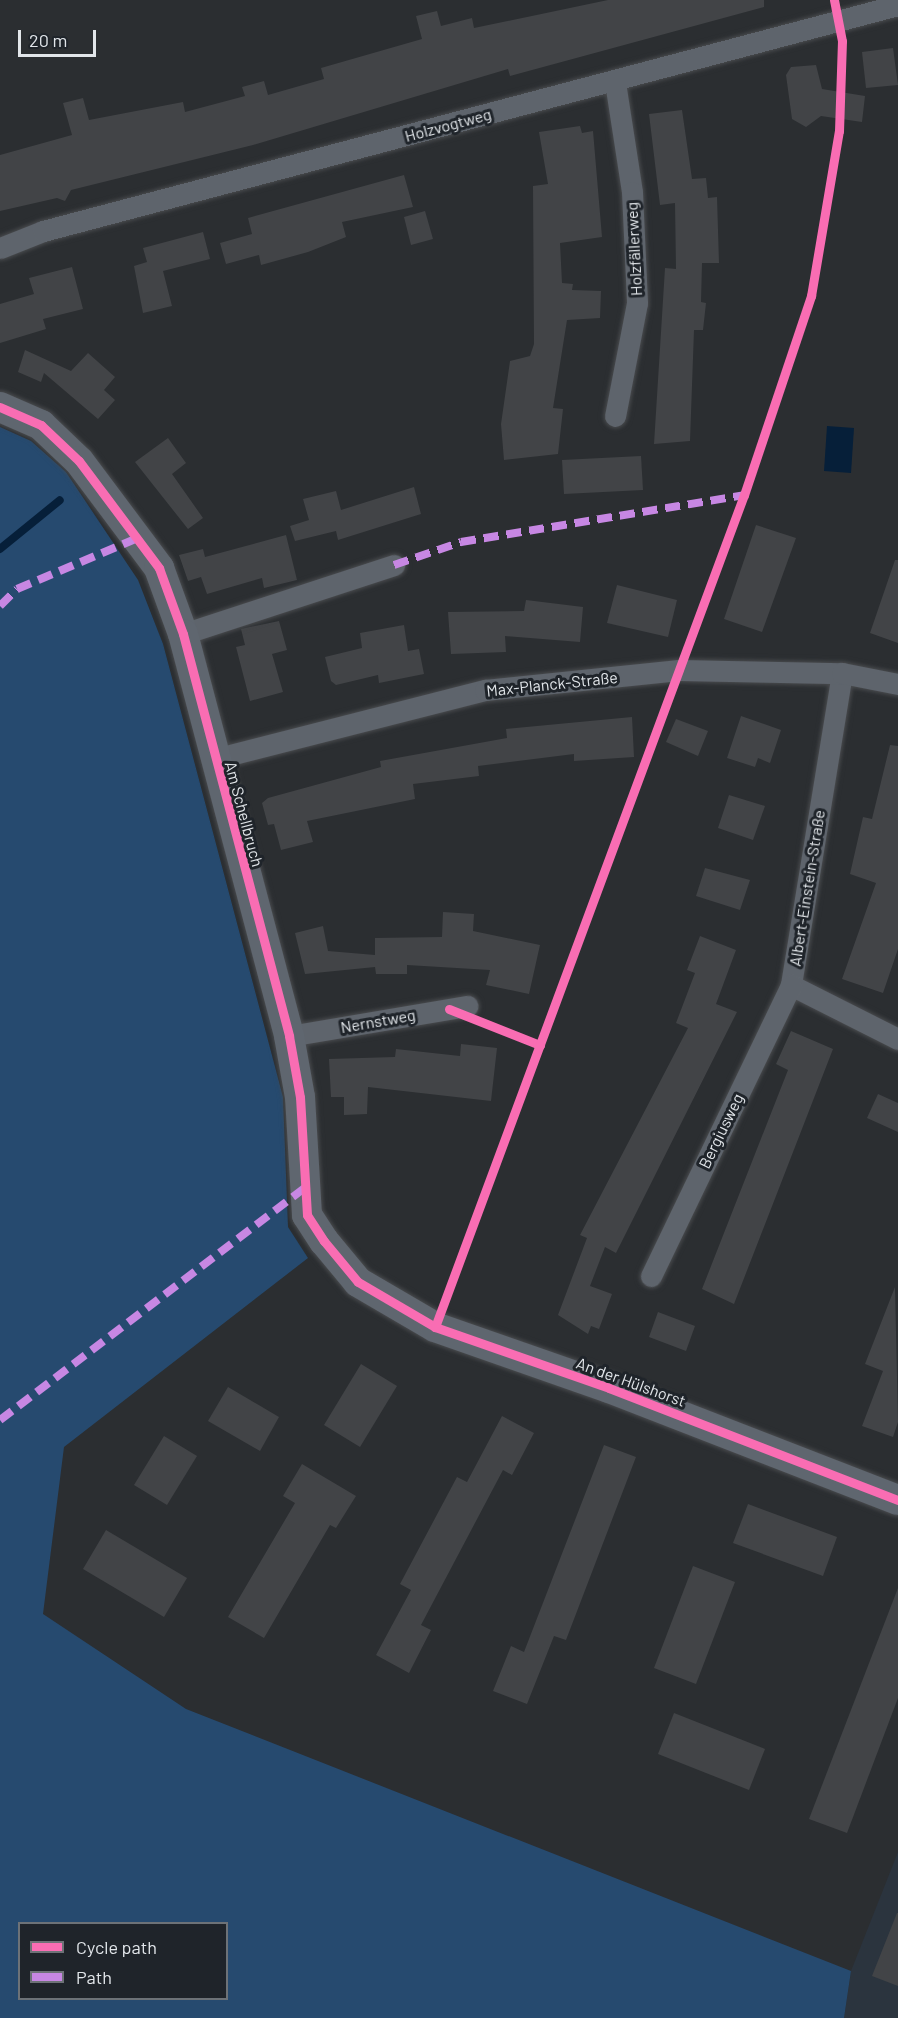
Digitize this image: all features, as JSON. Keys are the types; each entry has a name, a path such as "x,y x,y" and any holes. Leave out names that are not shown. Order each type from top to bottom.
{"street":[{"name":"Holzvogtweg","path":"0,248 43,231 615,82 898,5"},
{"name":"Holzfällerweg","path":"615,82 632,192 637,303 615,416"},
{"name":"Am Schellbruch","path":"0,407 41,425 79,460 159,568 183,634 214,759 289,1036 300,1097 307,1215 358,1282"},
{"path":"183,634 394,565"},
{"name":"Max-Planck-Straße","path":"214,759 485,690 679,670 842,673 898,684"},
{"name":"Albert-Einstein-Straße","path":"842,673 791,985 898,1039"},
{"name":"Bergiusweg","path":"651,1276 791,985"},
{"name":"Nernstweg","path":"289,1036 467,1006"},
{"name":"An der Hülshorst","path":"358,1282 435,1327 609,1388 898,1500"}],"shaded area":[{"path":"827,426 854,428 851,473 824,471"},
{"path":"0,427 31,441 66,472 138,580 163,644 283,1097 288,1227 308,1258 64,1447 43,1614 186,1709 851,1971 844,2018 0,2018"},
{"path":"898,1852 898,2018 844,2018 851,1971"}],"building":[{"path":"608,0 764,0 764,7 510,76 508,69 253,145 71,190 65,201 57,198 0,211 0,155 72,135 63,103 83,98 89,120 183,102 185,112 245,96 242,87 264,81 268,95 324,79 321,68 422,39 416,16 437,11 441,26 472,18 474,28"},
{"path":"893,48 898,85 866,88 862,52"},
{"path":"816,65 822,89 865,96 862,122 821,116 806,127 792,119 786,75 791,67"},
{"path":"682,110 692,179 706,178 708,198 717,197 719,263 702,263 701,302 706,303 703,330 694,330 690,441 654,444 665,268 676,269 675,203 660,205 649,114"},
{"path":"580,126 582,133 593,131 602,237 560,243 562,283 573,284 572,290 601,291 600,318 567,320 553,408 563,409 558,454 504,460 501,424 510,361 530,356 534,344 533,186 548,184 539,132"},
{"path":"404,175 413,207 342,222 346,237 308,252 261,265 259,255 226,264 220,243 252,234 248,218"},
{"path":"425,211 433,239 411,245 404,217"},
{"path":"203,232 210,259 163,271 172,306 143,313 134,266 147,262 143,248"},
{"path":"72,267 83,309 43,319 46,329 0,343 0,304 34,294 29,278"},
{"path":"25,350 71,371 88,353 115,377 104,390 115,400 98,419 44,373 41,382 18,372"},
{"path":"168,438 186,463 172,474 203,518 188,529 135,462"},
{"path":"641,456 643,490 564,494 562,460"},
{"path":"414,487 421,514 338,540 336,531 295,541 290,526 309,520 303,499 336,491 341,510"},
{"path":"756,525 796,538 762,632 724,619"},
{"path":"286,535 297,580 264,588 262,578 207,594 201,577 188,581 179,555 203,549 205,557"},
{"path":"895,560 898,560 898,643 870,633"},
{"path":"617,585 677,600 668,637 607,623"},
{"path":"526,600 583,607 580,642 505,636 506,652 451,654 448,612 524,611"},
{"path":"279,621 287,650 272,654 283,692 250,701 236,647 245,645 241,629"},
{"path":"404,625 408,651 419,649 424,674 379,683 378,675 336,685 331,681 325,657 362,648 360,633"},
{"path":"741,716 781,730 770,763 758,758 755,767 727,758"},
{"path":"632,717 634,757 574,761 574,754 478,766 479,776 413,784 415,799 307,821 313,842 281,850 274,824 268,825 262,803 268,798 381,767 380,761 507,738 506,729"},
{"path":"676,719 708,731 698,756 666,742"},
{"path":"890,745 898,746 898,949 883,993 842,979 876,883 850,874 863,817 872,819"},
{"path":"729,795 765,806 753,840 718,828"},
{"path":"705,868 750,880 740,910 696,896"},
{"path":"443,912 474,914 473,931 540,945 529,994 486,985 490,970 407,965 407,974 376,974 375,967 305,974 295,933 323,926 328,951 375,955 375,938 442,937"},
{"path":"700,936 736,950 716,1004 737,1012 616,1253 605,1247 590,1286 612,1294 599,1329 591,1326 588,1334 558,1315 587,1238 580,1235 688,1028 676,1023 695,973 687,970"},
{"path":"791,1031 833,1049 734,1304 702,1289 788,1070 776,1064"},
{"path":"461,1044 497,1048 491,1101 368,1087 367,1114 344,1115 344,1097 331,1097 329,1059 395,1057 396,1049 460,1056"},
{"path":"878,1094 898,1103 898,1132 867,1118"},
{"path":"895,1287 898,1422 893,1437 862,1426 883,1371 865,1364"},
{"path":"658,1312 695,1326 686,1351 649,1337"},
{"path":"361,1364 397,1386 360,1447 324,1425"},
{"path":"228,1387 279,1417 260,1451 208,1421"},
{"path":"502,1416 534,1433 512,1475 503,1470 421,1625 431,1630 409,1673 376,1655 411,1590 400,1584 457,1477 467,1482"},
{"path":"164,1436 197,1456 167,1505 134,1485"},
{"path":"604,1445 636,1457 566,1640 554,1636 527,1704 493,1691 511,1646 524,1652"},
{"path":"302,1464 356,1496 336,1528 330,1525 264,1638 228,1617 295,1503 283,1496"},
{"path":"748,1504 837,1537 823,1576 733,1543"},
{"path":"106,1530 187,1578 164,1617 83,1569"},
{"path":"693,1566 735,1582 696,1684 654,1668"},
{"path":"898,1588 898,1698 847,1833 809,1819"},
{"path":"674,1713 765,1749 749,1790 658,1754"},
{"path":"898,1913 898,1986 872,1976"}],"waterway":[{"path":"0,549 60,500"}],"marked path":[{"path":"394,565 461,542 744,495"},
{"path":"0,606 17,589 138,538"},
{"path":"0,1420 305,1188"}],"cycle path":[{"path":"435,1327 744,495 811,296 839,131 842,41 834,0"},
{"path":"0,407 41,425 79,461 159,568 183,634 289,1036 300,1097 307,1215 324,1241 358,1282 435,1327 609,1388 898,1500"},
{"path":"449,1009 540,1045"}]}
